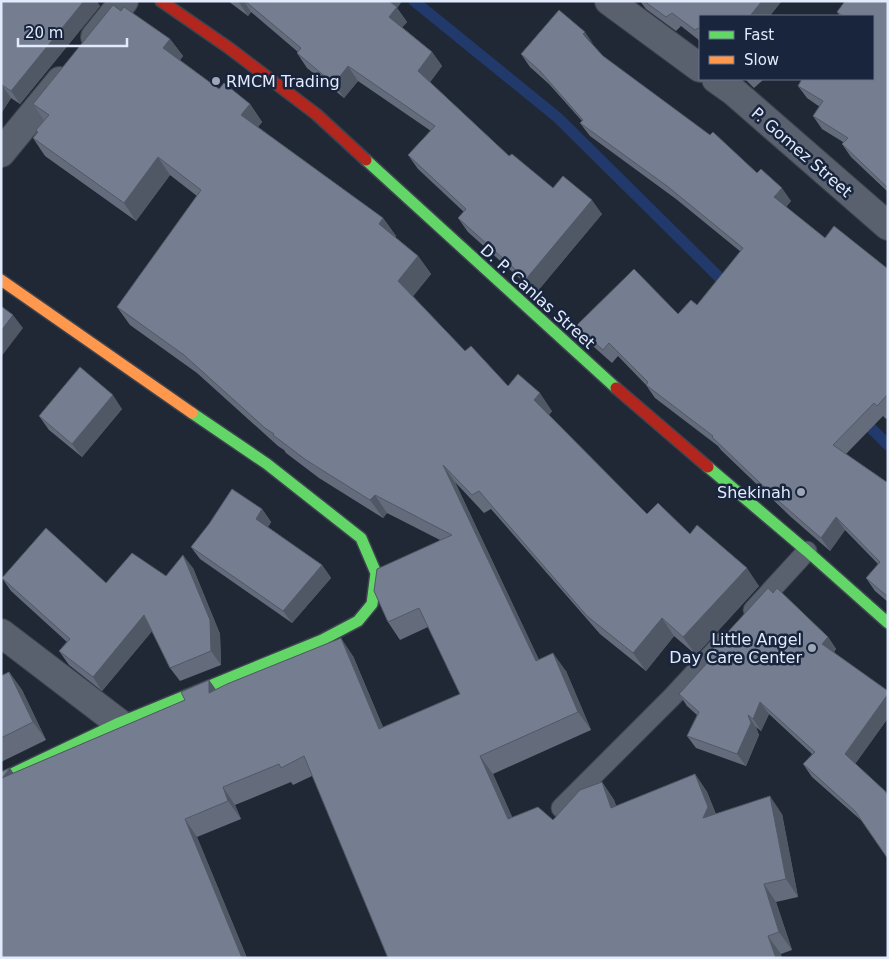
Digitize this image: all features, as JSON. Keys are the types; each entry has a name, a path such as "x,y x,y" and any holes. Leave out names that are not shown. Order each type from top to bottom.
{"main road":[{"name":"D. P. Canlas Street","path":"161,1 229,48 316,114 629,400 807,551 888,623"},
{"path":"1,280 91,344 268,464 361,538 376,573 372,604 358,621 322,640 119,723 1,779"}],"street":[{"path":"1,153 124,1"},
{"path":"609,1 699,67"},
{"name":"P. Gomez Street","path":"717,80 733,91 888,226"},
{"path":"1,633 119,723"}],"lane":[{"path":"561,808 672,697 807,551"}],"building":[{"path":"1,1 84,1 11,91 1,86"},
{"path":"245,1 389,1 397,7 389,17 432,52 418,71 509,156 512,154 553,188 563,176 592,200 526,279 458,218 466,209 408,155 435,126 348,66 334,84 297,53 301,48"},
{"path":"644,1 762,1 751,15 699,15 699,28 695,30 672,13 666,17"},
{"path":"845,1 888,1 888,188 842,144 848,138 813,116 823,101 798,86 801,80 874,80 874,15 842,15 837,12"},
{"path":"113,5 121,11 124,7 170,39 163,48 219,89 224,83 250,104 241,115 383,218 379,224 418,256 398,281 465,351 471,346 508,386 518,374 540,393 534,400 647,514 658,503 690,534 697,525 747,568 683,637 662,618 633,653 587,616 479,491 472,495 443,465 536,661 553,653 578,712 480,756 508,819 538,807 553,820 580,790 602,782 611,808 695,774 708,807 703,818 770,796 786,879 764,884 779,932 768,936 776,958 388,958 304,756 281,768 279,764 223,787 228,801 185,819 242,958 1,958 1,772 10,768 2,778 185,700 181,692 209,680 209,693 341,638 379,729 460,694 419,608 388,622 374,591 377,569 452,535 375,495 370,500 306,460 273,435 184,355 117,307 201,190 158,157 124,203 33,138 38,132 36,130 49,115 33,104"},
{"path":"559,10 585,32 583,34 603,56 710,135 713,132 757,173 761,169 782,188 774,197 825,238 834,226 888,269 888,394 877,406 874,403 833,445 888,483 888,597 866,578 880,562 836,517 821,538 782,504 713,436 646,385 648,382 609,343 603,350 576,326 634,269 678,314 691,300 697,305 743,248 667,186 580,123 583,120 540,71 521,54"},
{"path":"1,306 13,315 1,331"},
{"path":"80,367 113,395 72,444 39,416"},
{"path":"232,489 262,509 256,519 322,565 283,611 191,547"},
{"path":"46,528 106,583 132,553 166,576 183,555 210,620 211,651 170,668 144,615 93,677 59,651 70,639 2,578"},
{"path":"768,588 773,593 777,588 828,637 822,644 888,691 888,694 845,754 888,795 888,859 855,811 803,764 815,752 760,702 753,719 748,715 751,723 737,754 687,736 699,712 679,694 709,661 705,657"},
{"path":"9,672 33,722 1,738 1,676"}],"waterway":[{"path":"414,1 557,117 729,287"},
{"path":"861,418 888,445"}],"traffic: fast":[{"path":"366,160 616,388"},
{"path":"1,779 119,723 322,640 358,621 372,604 376,573 361,538 267,464 192,413"},
{"path":"708,467 888,623"}],"traffic: slow":[{"path":"1,280 192,413"}],"traffic: jam":[{"path":"161,1 229,48 316,114 366,160"},
{"path":"616,388 708,467"}],"place":[{"name":"RMCM Trading","path":"216,81"},
{"name":"Shekinah","path":"801,492"},
{"name":"Little Angel Day Care Center","path":"812,648"}]}
